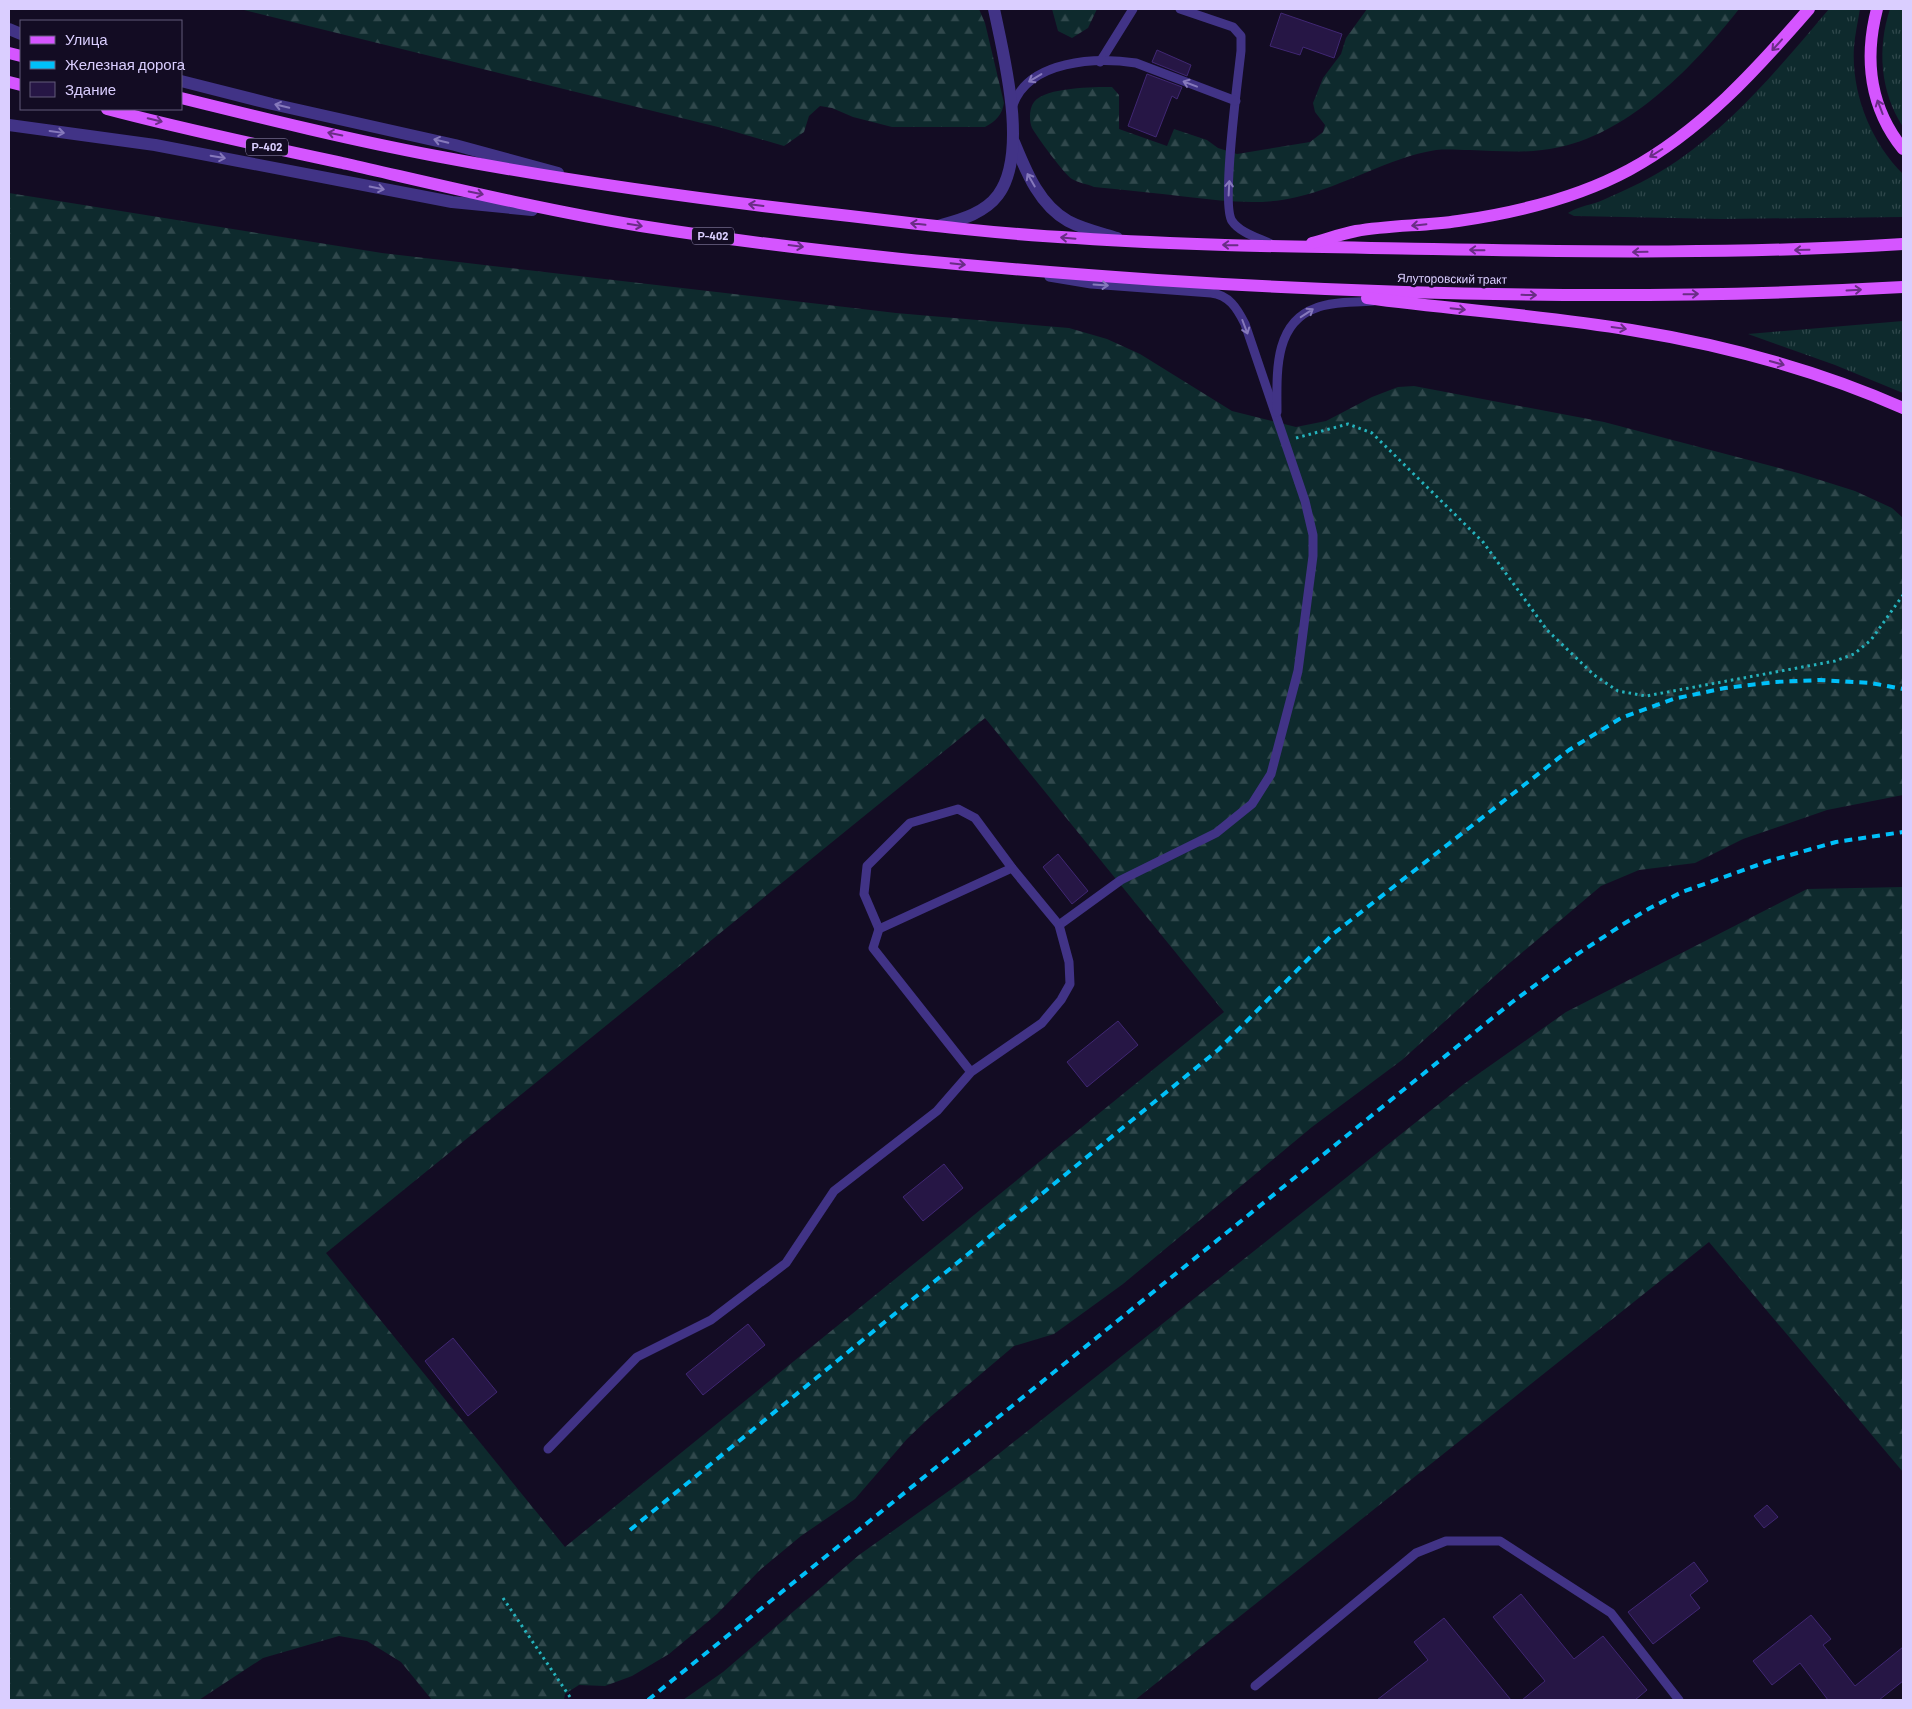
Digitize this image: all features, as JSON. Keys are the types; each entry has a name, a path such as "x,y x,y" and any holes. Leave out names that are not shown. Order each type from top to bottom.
{"main road":[{"path":"1296,246 1357,231 1458,221 1512,210 1558,198 1600,184 1629,170 1663,149 1722,103 1809,9"},
{"path":"1877,9 1870,45 1870,70 1882,113 1903,150"},
{"name":"Р-402","path":"182,98 435,156 713,200 938,226 1127,241"},
{"name":"Р-402","path":"111,110 283,150 582,215 707,235 1001,269"},
{"path":"1127,241 1190,245 1607,252 1818,250 1903,244"},
{"name":"Ялуторовский тракт","path":"1001,269 1288,287 1492,294 1648,295 1817,292 1903,287"},
{"path":"1288,287 1630,330 1736,351 1872,394 1903,408"},
{"path":"1386,300 1492,294"}],"street":[{"path":"938,226 971,216 986,207 998,195 1005,181 1014,142 1012,108 994,9"},
{"path":"182,81 272,104 455,144 590,181"},
{"path":"9,126 155,146 452,202 582,215"},
{"path":"1014,142 1027,175 1054,210 1068,221 1127,241"}],"lane":[{"path":"1100,62 1133,9"},
{"path":"1180,9 1233,27 1241,36 1230,155 1229,215 1241,230 1274,246"},
{"path":"1012,108 1017,93 1028,82 1045,71 1066,64 1119,60 1136,62 1236,101"},
{"path":"1001,269 1091,284 1211,293 1227,298 1238,309 1245,324 1310,519 1312,535 1313,556 1298,671 1271,774 1252,804 1216,833 1121,880 1059,925"},
{"path":"1277,422 1277,366 1289,329 1298,319 1317,307 1386,300"},
{"path":"548,1449 637,1357 711,1320 786,1263 834,1191 937,1111 971,1072 1042,1022 1061,1000 1070,984 1070,962 1059,925 1012,868 975,818 958,809 910,823 867,866 864,894 879,928 873,948 971,1072"},
{"path":"879,928 1012,868"},
{"path":"1255,1686 1416,1553 1446,1541 1500,1541 1611,1613 1679,1700"}],"path":[{"path":"1284,442 1348,424 1372,432 1482,542 1547,630 1594,674 1618,691 1646,696 1835,661 1854,654 1871,640 1903,595"},
{"path":"503,1598 572,1700"}],"green space":[{"path":"240,9 979,9 985,23 1004,103 998,117 985,127 892,127 820,106 809,116 804,132 784,146 722,128"},
{"path":"1052,9 1097,9 1088,28 1072,38 1058,31"},
{"path":"1367,9 1739,9 1703,52 1660,93 1612,127 1586,139 1538,151 1436,150 1400,159 1315,192 1283,200 1229,201 1094,187 1068,176 1032,128 1030,111 1034,102 1040,97 1049,93 1071,89 1112,87 1119,95 1119,129 1167,146 1174,129 1207,140 1218,148 1237,154 1310,142 1323,132 1325,125 1315,112 1313,103 1323,78 1341,54 1346,38"},
{"path":"1829,9 1860,9 1854,47 1856,82 1865,116 1873,132 1881,147 1903,174 1903,217 1722,219 1574,216 1568,213 1603,200 1641,182 1668,167 1699,145 1739,110"},
{"path":"1890,9 1903,9 1903,127 1889,99 1883,70 1883,39"},
{"path":"9,193 382,253 896,313 1069,328 1107,339 1140,354 1232,411 1296,427 1326,421 1372,397 1398,387 1414,386 1604,422 1798,473 1855,491 1892,508 1903,518 1903,795 1827,810 1743,839 1695,863 1639,870 1601,886 1505,967 1402,1060 1312,1127 1123,1284 1054,1334 1014,1346 907,1439 855,1499 801,1536 761,1569 717,1614 669,1654 632,1676 605,1686 579,1685 565,1694 564,1700 432,1700 401,1662 367,1641 339,1636 263,1658 199,1700 9,1700","holes":["985,718 1224,1012 565,1547 326,1253"]},
{"path":"1903,321 1903,393 1835,365 1748,334"},
{"path":"1903,887 1903,1472 1709,1242 1135,1700 683,1700 723,1672 859,1555 981,1468 1464,1084 1566,1012 1807,889"}],"building":[{"path":"1281,13 1342,34 1334,58 1303,47 1300,55 1270,46"},
{"path":"1157,50 1191,65 1187,76 1152,62"},
{"path":"1147,74 1182,87 1177,99 1172,96 1156,137 1128,126"},
{"path":"1058,854 1088,891 1072,904 1043,867"},
{"path":"1118,1021 1138,1045 1087,1087 1067,1062"},
{"path":"944,1164 963,1188 923,1221 903,1197"},
{"path":"748,1324 765,1345 703,1395 686,1374"},
{"path":"453,1338 497,1392 468,1416 425,1361"},
{"path":"1767,1505 1778,1517 1764,1528 1754,1516"},
{"path":"1694,1562 1708,1581 1690,1595 1700,1608 1653,1644 1628,1612"},
{"path":"1521,1594 1574,1659 1603,1636 1647,1690 1635,1700 1522,1700 1545,1681 1493,1617"},
{"path":"1811,1615 1831,1639 1823,1645 1855,1686 1903,1647 1903,1681 1879,1700 1828,1700 1800,1663 1772,1685 1753,1661"},
{"path":"1444,1618 1511,1700 1377,1700 1428,1660 1414,1642"}],"railway":[{"path":"630,1530 1218,1050 1333,934 1569,750 1621,718 1673,699 1725,688 1775,682 1820,680 1871,683 1903,689"},
{"path":"648,1700 1511,1003 1576,955 1650,908 1682,892 1769,861 1836,842 1903,832"}]}
